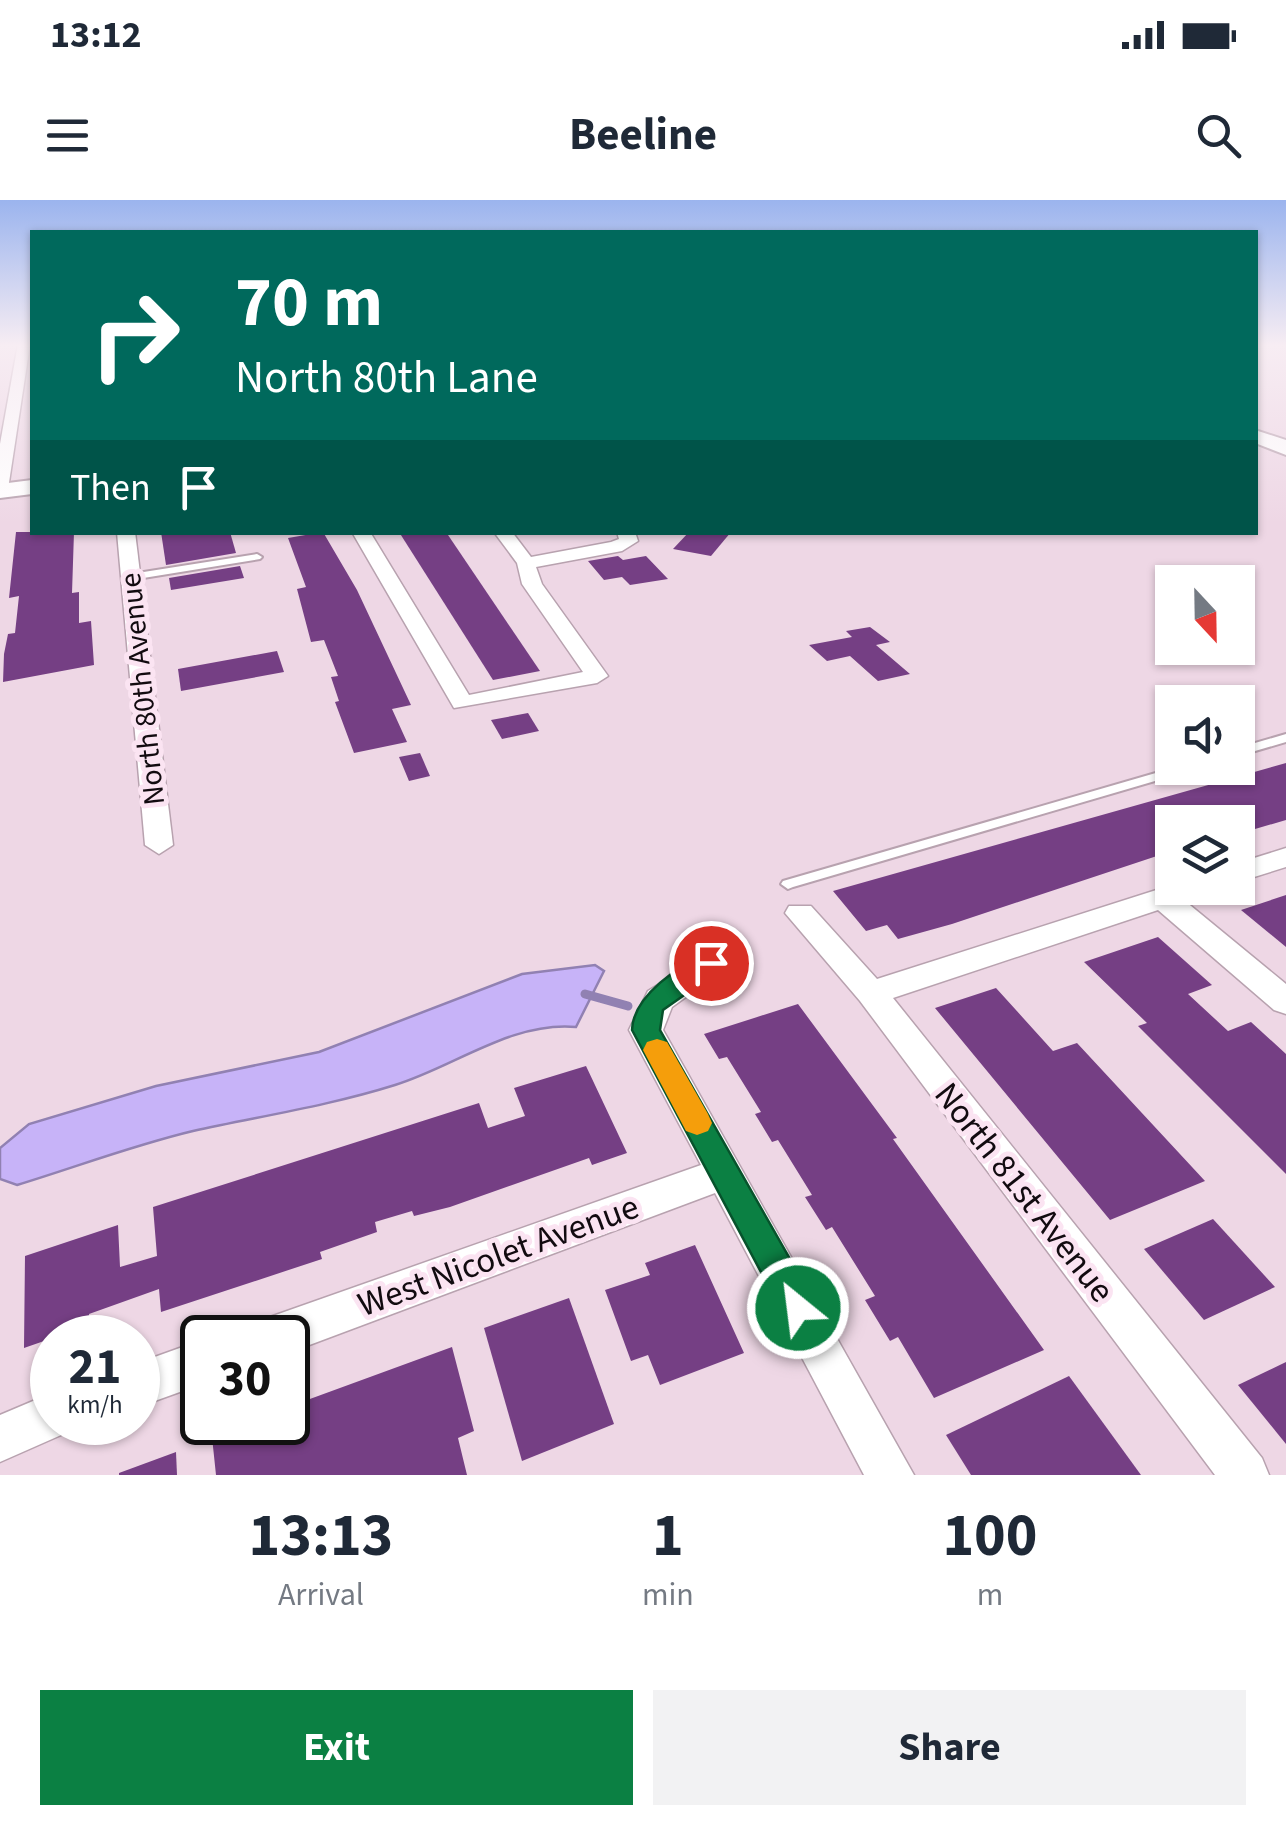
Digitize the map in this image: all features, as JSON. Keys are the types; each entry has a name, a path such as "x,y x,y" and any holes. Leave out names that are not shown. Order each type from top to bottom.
{"main road":[{"path":"1258,439 1286,448"},
{"path":"1,480 30,476"},
{"path":"0,490 30,487"}],"street":[{"path":"0,490 14,404"},
{"name":"North 80th Avenue","path":"126,535 158,845"},
{"path":"363,535 462,703 597,676 532,584 526,563 505,535"},
{"path":"526,563 627,537"},
{"path":"1255,867 1286,857"},
{"name":"North 81st Avenue","path":"794,898 1244,1475"},
{"path":"871,994 1155,901"},
{"path":"1169,905 1286,1002"},
{"path":"711,963 654,1003 646,1014 646,1030 890,1475"},
{"name":"West Nicolet Avenue","path":"310,1324 725,1174"},
{"path":"0,1439 30,1426"}],"lane":[{"path":"131,577 257,557"},
{"path":"1255,747 1286,738"},
{"path":"794,898 1155,778"}],"shaded area":[{"path":"595,965 604,971 576,1027 552,1027 506,1038 417,1077 370,1092 193,1131 17,1185 0,1179 0,1148 29,1124 156,1086 319,1052 522,974"}],"building":[{"path":"16,532 74,535 72,593 79,592 79,623 91,621 94,665 3,682 4,654 8,634 15,633 19,596 9,598"},
{"path":"161,535 231,535 236,553 166,565"},
{"path":"325,535 357,590 411,705 392,709 407,742 354,753 335,702 339,701 331,677 338,676 324,640 311,642 297,589 306,587 288,538"},
{"path":"401,535 448,535 540,671 493,680"},
{"path":"686,535 728,535 711,556 673,549"},
{"path":"618,556 623,560 646,556 668,579 630,585 622,577 604,580 588,561"},
{"path":"240,566 244,578 171,590 169,578"},
{"path":"870,627 890,642 876,645 910,674 878,681 850,656 827,661 809,645 852,637 846,631"},
{"path":"277,651 284,672 181,691 178,669"},
{"path":"528,713 539,731 502,739 491,720"},
{"path":"420,753 430,776 409,781 399,757"},
{"path":"1286,763 1286,820 1255,829 1255,805 1155,805 1155,857 952,924 898,939 887,925 866,931 833,891 1208,785 1255,785 1255,772"},
{"path":"1286,895 1286,947 1241,910"},
{"path":"1158,937 1212,985 1188,994 1228,1031 1251,1022 1286,1054 1286,1174 1138,1026 1147,1023 1084,962"},
{"path":"996,988 1053,1051 1077,1043 1205,1181 1110,1220 935,1008"},
{"path":"798,1004 897,1138 893,1139 1044,1350 934,1398 898,1337 890,1341 865,1300 875,1296 832,1227 826,1230 805,1197 812,1195 778,1140 772,1142 755,1114 761,1112 727,1057 719,1059 704,1034"},
{"path":"586,1066 627,1153 592,1165 589,1158 450,1207 414,1216 412,1211 375,1222 377,1232 320,1252 322,1259 161,1312 159,1289 89,1315 30,1315 30,1346 24,1348 25,1256 118,1225 120,1267 157,1256 153,1207 479,1103 488,1128 525,1116 514,1088"},
{"path":"1213,1219 1275,1287 1204,1320 1144,1249"},
{"path":"695,1245 744,1353 660,1385 648,1355 631,1361 605,1290 650,1275 645,1263"},
{"path":"569,1298 614,1424 522,1461 484,1328"},
{"path":"452,1347 474,1431 458,1438 467,1475 216,1475 213,1445 310,1445 310,1399"},
{"path":"1286,1362 1286,1444 1238,1385"},
{"path":"1069,1376 1141,1475 971,1475 946,1435"},
{"path":"176,1452 177,1475 119,1475 119,1473"}],"waterway":[{"path":"585,994 628,1006"}],"slow traffic":[{"path":"657,1050 697,1123"}],"route":[{"path":"711,963 654,1003 646,1014 646,1030 798,1308"}]}
